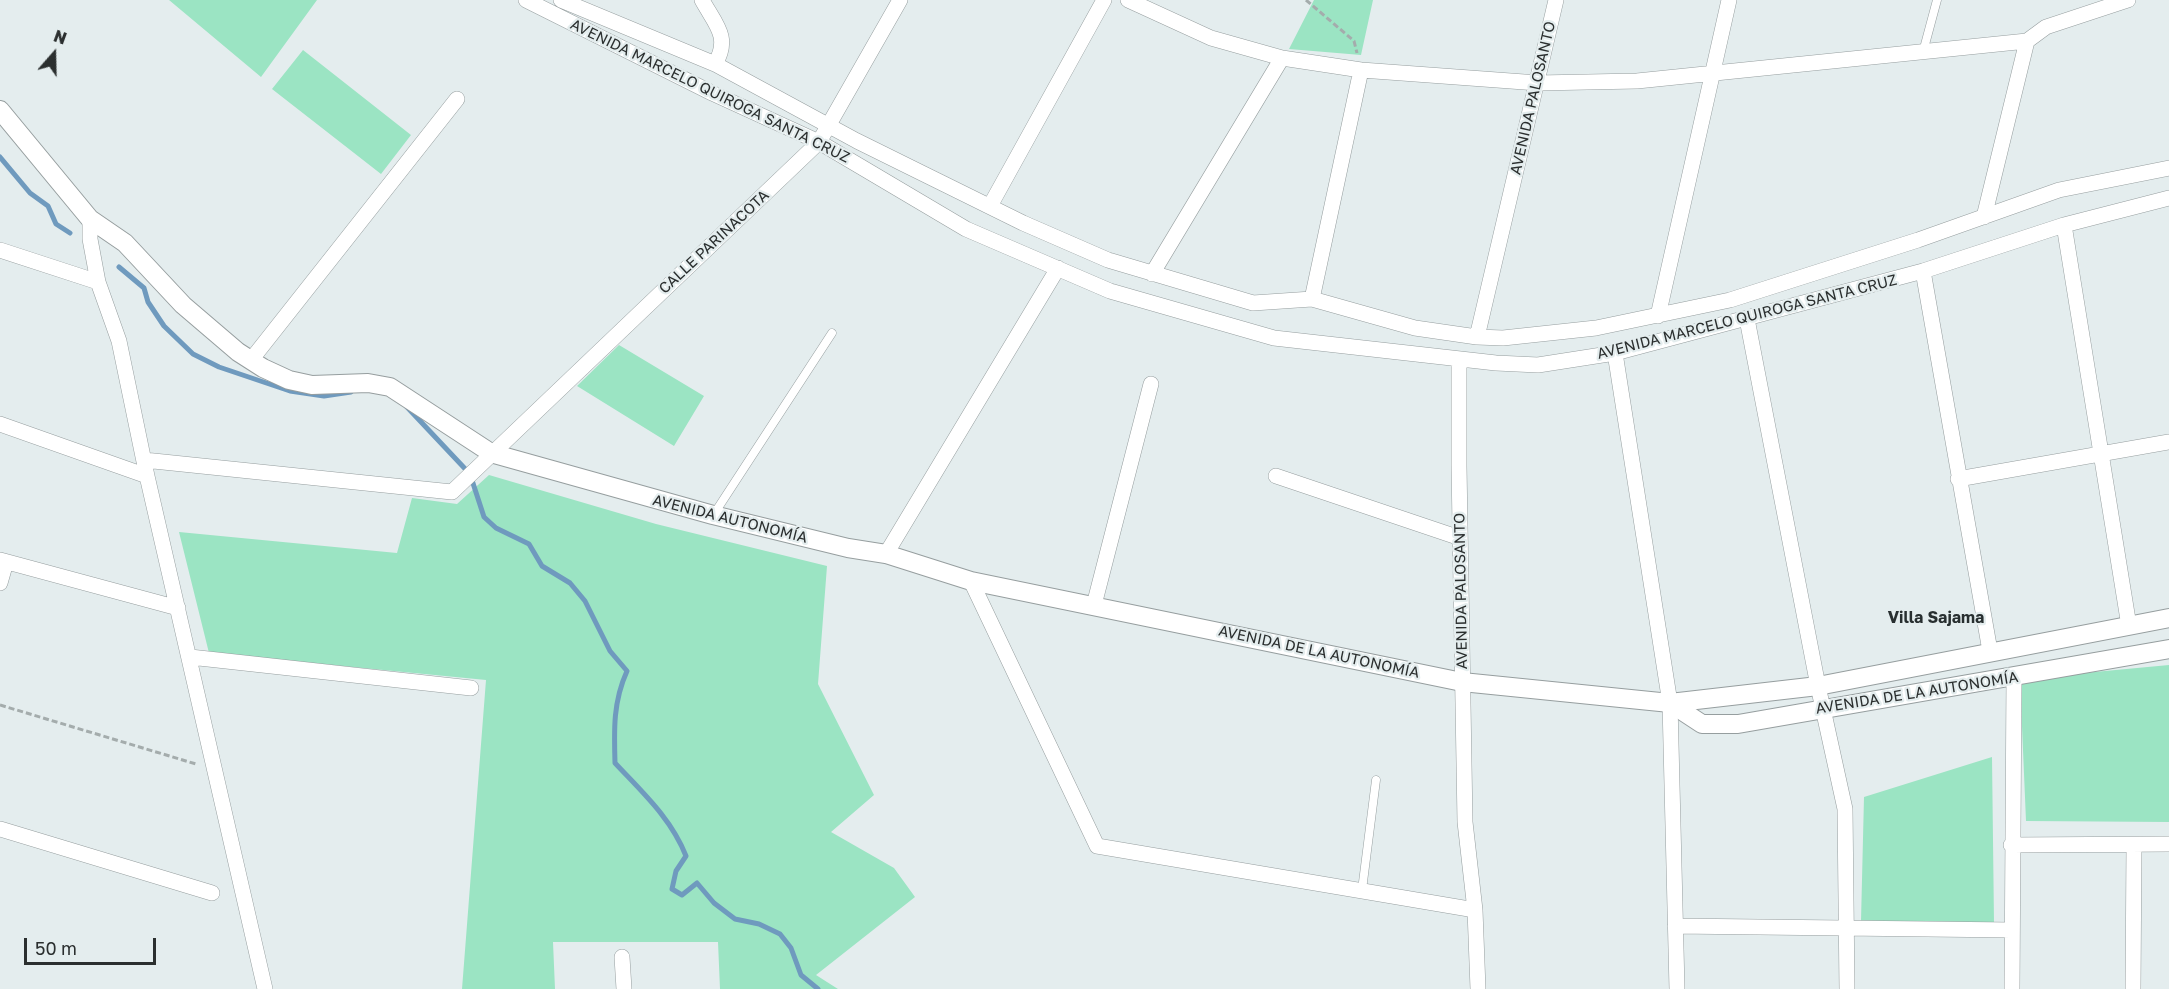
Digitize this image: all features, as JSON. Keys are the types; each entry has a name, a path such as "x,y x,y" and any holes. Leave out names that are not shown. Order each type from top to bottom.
{"street":[{"name":"AVENIDA MARCELO QUIROGA SANTA CRUZ","path":"526,0 712,93 819,142 966,229 1110,291 1274,338 1460,359 1539,365 1615,353 1747,319 1923,271 2064,225 2169,198"},
{"name":"AVENIDA MARCELO QUIROGA SANTA CRUZ","path":"561,0 715,64 829,125 990,206 1108,260 1253,303 1312,299 1415,328 1477,337 1503,338 1584,329 1658,316 1741,296 1984,217 2059,190 2169,168"},
{"path":"702,0 723,38 721,54 715,64"},
{"name":"CALLE PARINACOTA","path":"144,460 452,492 819,142 900,0"},
{"path":"990,206 1104,0"},
{"path":"1128,0 1211,38 1282,58 1361,70 1538,83 1637,81 2027,41 2046,27 2128,0"},
{"name":"AVENIDA PALOSANTO","path":"1477,337 1556,0"},
{"path":"1658,316 1729,0"},
{"path":"1984,217 2027,41"},
{"path":"1152,274 1282,58"},
{"path":"1312,299 1361,70"},
{"path":"251,360 457,99"},
{"name":"AVENIDA AUTONOMÍA","path":"0,110 90,219 125,243 183,305 251,360 289,380 312,385 368,383 390,387 491,453 713,515 848,548 886,554 971,581"},
{"path":"90,219 90,239 98,282 119,341 147,476 217,771 265,989"},
{"path":"2064,225 2129,626"},
{"path":"0,250 98,282"},
{"path":"886,554 1058,268"},
{"path":"1923,271 1990,651"},
{"path":"1747,319 1818,686 1845,809 1847,989"},
{"path":"1615,353 1670,703 1677,989"},
{"name":"AVENIDA PALOSANTO","path":"1460,359 1460,538 1465,822 1475,910 1478,989"},
{"path":"1094,604 1151,384"},
{"path":"0,424 147,476"},
{"path":"1958,479 2169,442"},
{"path":"1276,476 1460,538"},
{"path":"0,583 3,561 178,608"},
{"path":"971,581 1097,846 1475,910"},
{"name":"AVENIDA DE LA AUTONOMÍA","path":"971,581 1094,604 1462,682 1670,703 1818,686 2169,618"},
{"name":"AVENIDA DE LA AUTONOMÍA","path":"1670,703 1702,724 1738,724 2169,649"},
{"path":"190,657 471,688"},
{"path":"2012,989 2011,845 2014,677"},
{"path":"0,829 212,893"},
{"path":"2011,845 2169,844"},
{"path":"2133,989 2134,846"},
{"path":"1676,926 2011,930"},
{"path":"622,957 624,989"}],"lane":[{"path":"1923,52 1937,0"},
{"path":"713,515 832,333"},
{"path":"1362,890 1376,780"}],"path":[{"path":"1306,0 1354,41 1361,70"},
{"path":"0,705 217,771"}],"green space":[{"path":"169,0 317,0 261,77"},
{"path":"1314,0 1373,0 1361,55 1289,49"},
{"path":"303,50 411,135 381,174 272,89"},
{"path":"619,345 704,396 674,446 577,386"},
{"path":"489,475 656,524 827,566 818,684 874,795 831,832 894,868 915,897 816,975 838,989 720,989 718,942 553,942 555,989 462,989 486,680 209,653 179,532 397,553 412,498 457,504"},
{"path":"2169,665 2169,822 2026,821 2020,679"},
{"path":"1992,757 1994,923 1861,921 1864,797"}],"waterway":[{"path":"0,157 30,193 48,206 56,224 70,233"},
{"path":"119,267 144,288 148,302 164,326 193,354 219,367 290,391 324,396 351,392"},
{"path":"406,406 470,474 484,517 496,528 529,544 542,566 570,583 585,601 610,651 627,671 617,705 615,763 664,818 680,842 686,856 676,871 672,889 682,895 697,883 714,903 735,919 759,924 780,934 791,948 801,975 818,989"}],"district":[{"name":"Villa Sajama","path":"1936,618"}]}
